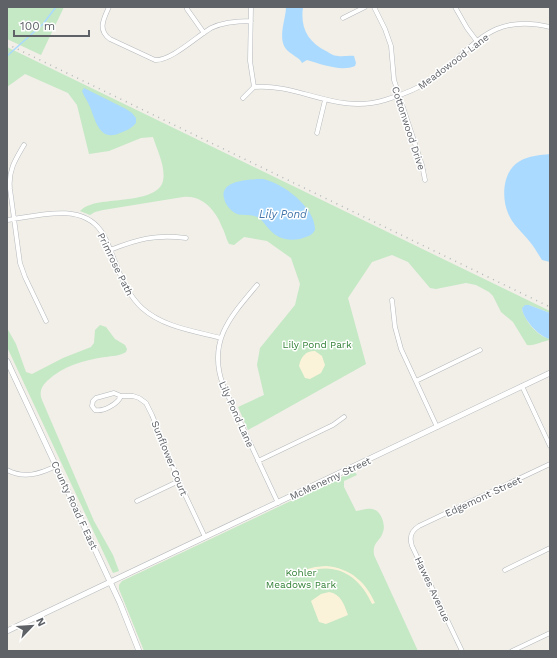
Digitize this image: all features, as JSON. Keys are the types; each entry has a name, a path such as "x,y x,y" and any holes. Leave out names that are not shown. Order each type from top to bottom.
{"street":[{"path":"109,7 102,26 105,35 150,59 160,60 164,59 212,28 229,22 251,21"},
{"path":"243,98 254,87 250,61 251,7"},
{"path":"343,18 365,7"},
{"name":"Cottonwood Drive","path":"374,7 390,46 394,80 422,165 425,180"},
{"path":"455,7 476,40"},
{"path":"187,9 204,33"},
{"name":"Meadowood Lane","path":"254,87 278,87 339,103 362,104 384,100 411,91 432,79 476,40 493,30 509,25 529,23 550,27"},
{"path":"317,132 325,100"},
{"path":"24,145 12,166 10,174 14,219 22,270 46,321"},
{"name":"Primrose Path","path":"7,220 64,212 77,214 90,220 98,227 105,237 127,289 134,300 145,311 166,323 221,338"},
{"path":"110,250 136,240 150,237 168,236 186,238"},
{"name":"Lily Pond Lane","path":"257,285 230,318 221,338 218,357 222,381 278,503"},
{"path":"392,300 398,340 403,355 437,426"},
{"path":"416,381 480,350"},
{"name":"County Road F East","path":"7,361 111,582 129,622 139,651"},
{"name":"McMenemy Street","path":"7,631 550,373"},
{"path":"522,386 550,446"},
{"name":"Sunflower Court","path":"121,396 118,402 102,410 97,411 92,406 93,401 96,398 115,393 121,396 128,395 137,397 149,407 179,481 205,537"},
{"path":"258,461 333,425 344,417"},
{"name":"Edgemont Street","path":"416,528 550,464"},
{"path":"7,470 17,474 32,475 56,466"},
{"path":"137,501 179,481"},
{"name":"Hawes Avenue","path":"416,528 411,536 412,544 462,651"},
{"path":"505,570 550,548"},
{"path":"512,651 550,633"}],"green space":[{"path":"7,7 64,7 41,55 7,39"},
{"name":"Lily Pond Park","path":"7,47 550,311 550,313 529,305 526,305 522,309 532,327 541,335 550,340 533,345 527,345 513,322 501,312 493,296 489,292 476,285 466,283 436,289 430,288 408,262 392,255 372,262 348,298 366,364 248,430 238,407 264,395 257,365 260,348 295,305 300,284 291,258 267,241 244,237 234,245 229,244 212,209 207,204 196,198 183,197 103,210 90,215 80,211 87,206 98,203 131,199 142,196 152,193 159,188 164,176 161,159 153,137 141,138 109,151 89,154 77,105 68,93 25,74 7,87"},
{"path":"100,325 106,327 115,339 125,345 127,349 126,352 119,355 97,358 74,364 60,371 47,381 43,385 41,394 42,400 94,521 113,555 119,571 113,573 7,347 7,328 16,344 26,372 32,374 63,358 91,347 94,343 95,330"},
{"name":"Kohler Meadows Park","path":"354,471 357,475 344,481 344,487 356,511 372,509 378,512 382,518 384,529 374,547 374,555 418,651 144,651 119,589 119,585 122,581"}],"sand":[{"path":"315,351 322,356 325,365 321,373 310,379 305,378 299,366 302,357 306,353"},
{"path":"326,566 335,567 356,577 367,589 375,603 372,604 361,586 345,573 326,568 316,569 305,573 304,570"},
{"path":"329,592 339,597 348,615 326,624 319,622 311,601 321,594"}],"water":[{"path":"286,7 303,7 302,15 304,28 310,39 333,55 354,56 356,63 355,66 349,68 337,68 307,60 302,63 284,46 282,30"},
{"path":"84,88 132,113 136,118 136,123 127,130 113,135 103,133 97,124 82,91"},
{"path":"550,154 550,262 542,260 532,244 512,221 506,207 504,192 507,177 514,165 527,158"},
{"name":"Lily Pond","path":"263,179 271,181 289,191 304,205 314,222 315,230 312,234 300,239 291,240 279,237 259,218 238,214 233,212 228,207 224,198 226,187 244,180"},
{"path":"525,305 529,305 550,313 550,339 541,335 528,322 522,308"}],"waterway":[{"path":"7,56 43,24 56,7"}],"railway":[{"path":"7,44 550,307"}]}
